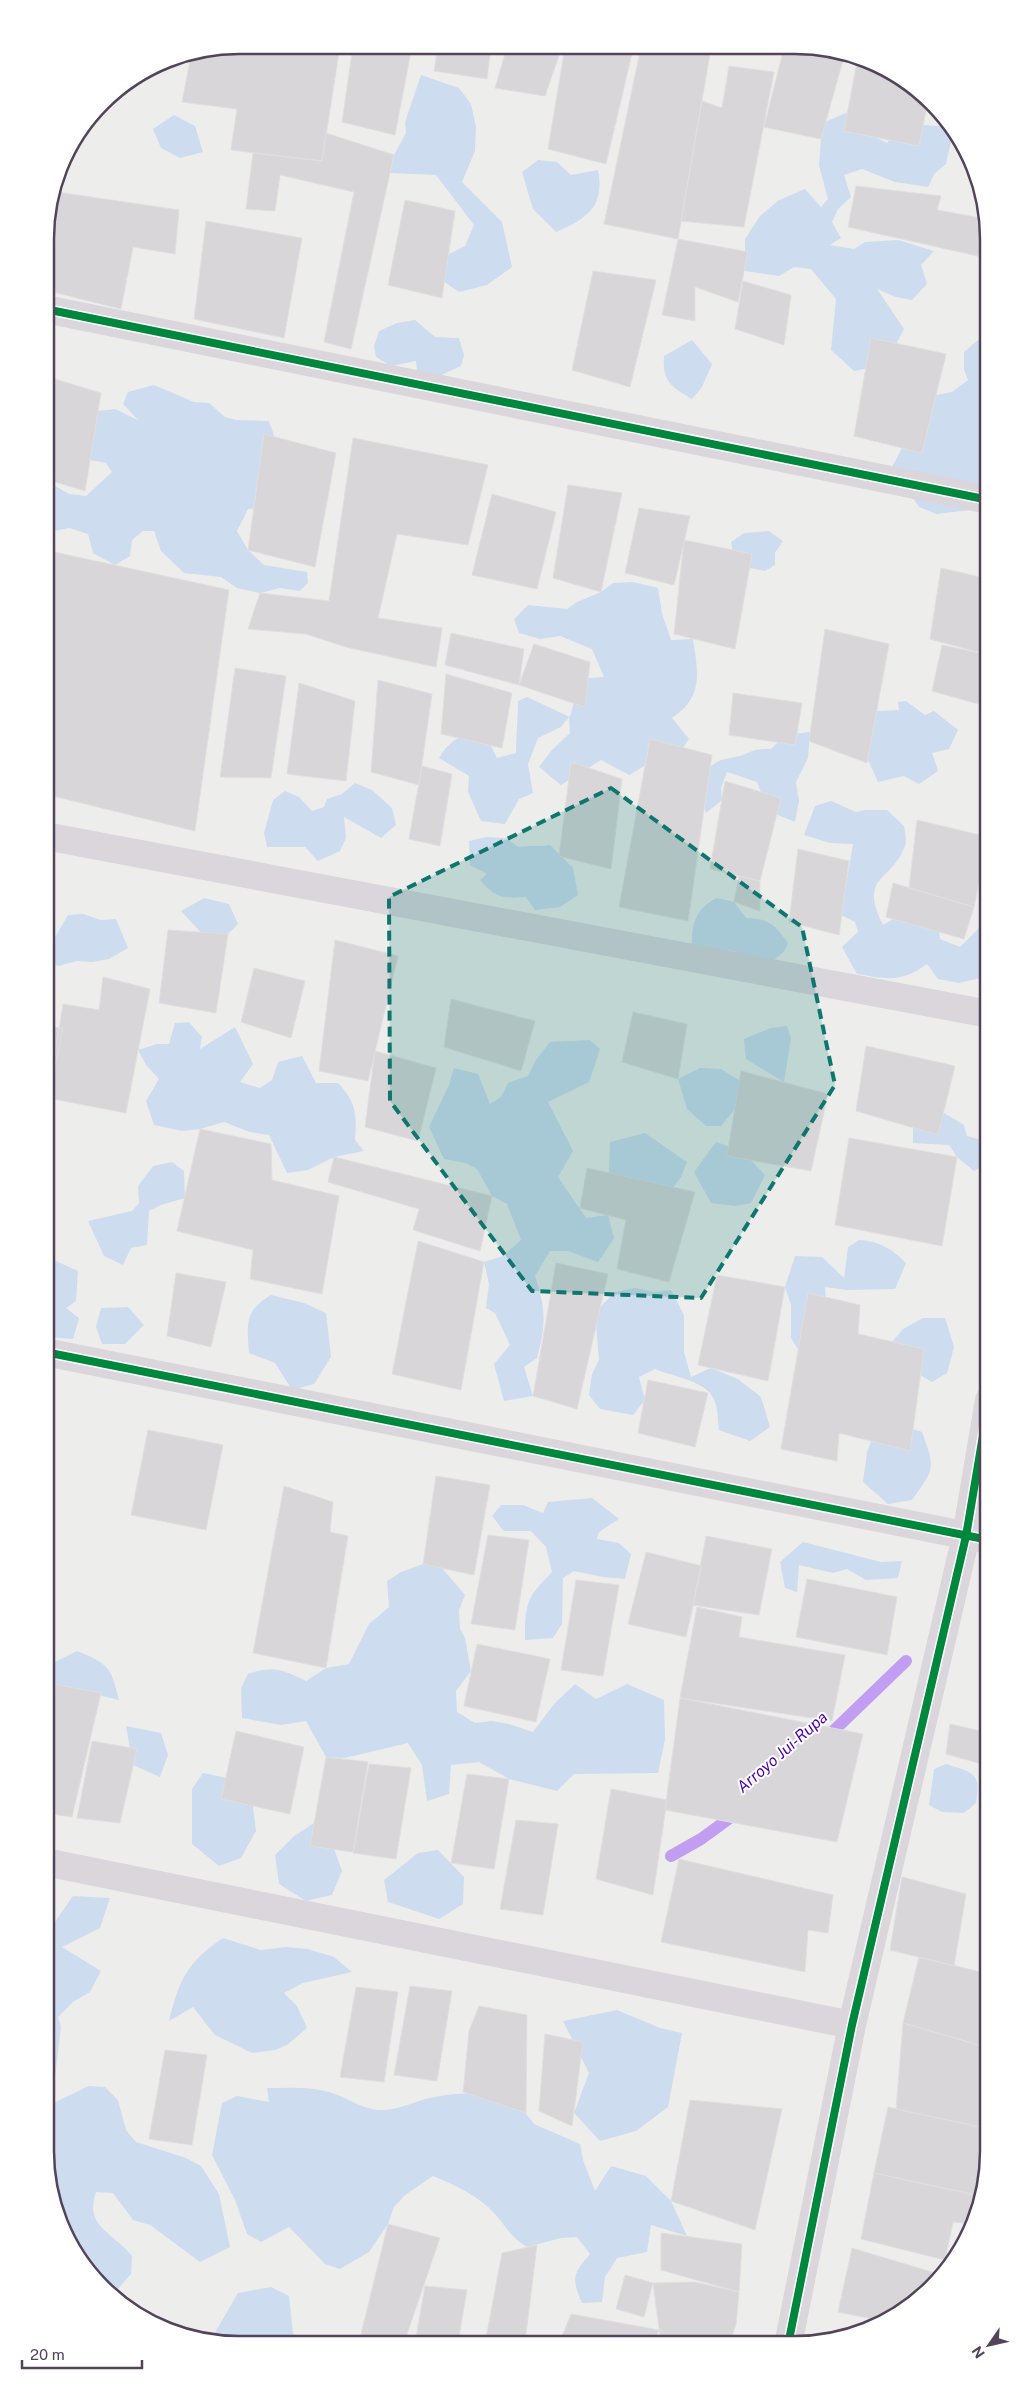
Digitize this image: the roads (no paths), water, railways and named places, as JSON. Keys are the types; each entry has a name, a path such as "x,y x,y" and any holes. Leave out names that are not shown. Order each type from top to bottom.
{"street":[{"path":"54,310 980,498"},
{"path":"54,838 980,1012"},
{"path":"54,1354 977,1538"},
{"path":"790,2336 852,2025 977,1538 980,1504"},
{"path":"54,1864 852,2025"}],"waterway":[{"name":"Arroyo Jui-Rupa","path":"824,1740 906,1661"},
{"name":"Arroyo Jui-Rupa","path":"671,1856 701,1839 738,1812"}]}
